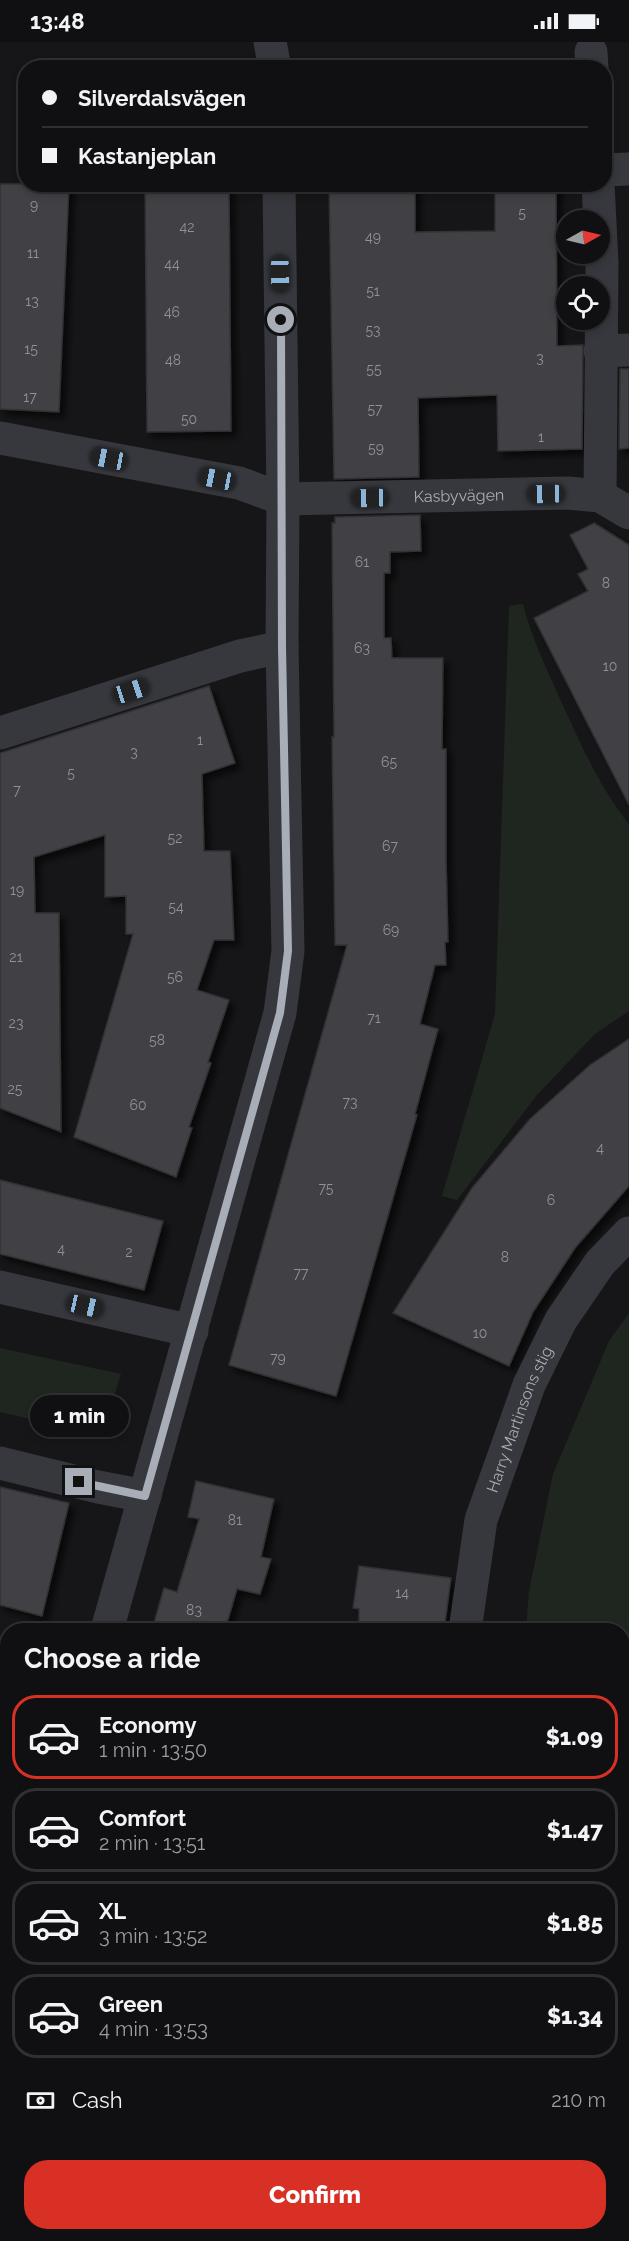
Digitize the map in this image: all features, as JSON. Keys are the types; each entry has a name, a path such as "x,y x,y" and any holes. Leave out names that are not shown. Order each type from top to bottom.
{"street":[{"path":"270,42 274,60"},
{"path":"612,170 629,169"},
{"path":"109,1623 280,1013 288,951 282,647 283,499 279,192"},
{"path":"598,192 602,263 614,350 600,496"},
{"path":"0,438 239,483 283,499"},
{"name":"Kasbyvägen","path":"283,499 568,493 600,496 629,513"},
{"path":"0,733 240,656 282,647"},
{"name":"Harry Martinsons stig","path":"466,1623 481,1520 529,1385 561,1320 600,1263 629,1233"},
{"path":"0,1287 192,1332"},
{"path":"0,1463 145,1496"}],"shaded area":[{"path":"523,604 539,652 583,748 608,795 629,824 629,1011 595,1034 537,1095 457,1200 442,1196 495,1014 509,606"},
{"path":"629,1313 629,1623 527,1623 529,1591 553,1474 609,1341"},
{"path":"0,1348 121,1374 102,1436 0,1412"}],"building":[{"path":"0,184 18,184 18,192 69,192 59,412 0,409"},
{"path":"145,192 229,192 231,431 147,432"},
{"path":"329,192 415,192 415,232 495,231 495,192 556,192 557,346 583,345 582,449 498,451 497,395 418,398 419,477 334,479"},
{"path":"620,369 629,369 629,448 619,449"},
{"path":"420,515 421,551 390,552 390,573 384,573 384,638 391,638 392,658 443,658 442,749 446,749 448,942 445,942 446,965 435,965 420,1024 438,1029 415,1114 417,1115 336,1396 229,1365 347,945 335,945 332,523 335,523 335,517"},
{"path":"594,523 629,545 629,805 534,618 588,591 578,574 588,569 570,535"},
{"path":"209,686 235,763 202,774 204,851 230,851 234,940 214,940 197,990 229,1000 208,1062 211,1063 189,1127 192,1128 176,1177 74,1137 133,934 126,934 126,896 105,897 105,835 34,857 35,913 59,913 61,1132 0,1108 0,753"},
{"path":"629,1039 629,1186 575,1248 533,1312 509,1366 393,1313 472,1188 530,1119 590,1065"},
{"path":"0,1180 163,1221 144,1290 0,1254"},
{"path":"196,1481 274,1499 261,1557 271,1559 260,1594 237,1589 227,1623 154,1623 164,1588 177,1592 199,1519 188,1517"},
{"path":"0,1487 69,1503 42,1616 0,1605"},
{"path":"359,1566 451,1578 445,1623 359,1623 359,1609 353,1608"}],"route":[{"path":"79,1482 145,1496 280,1013 288,951 282,647 281,320"}]}
